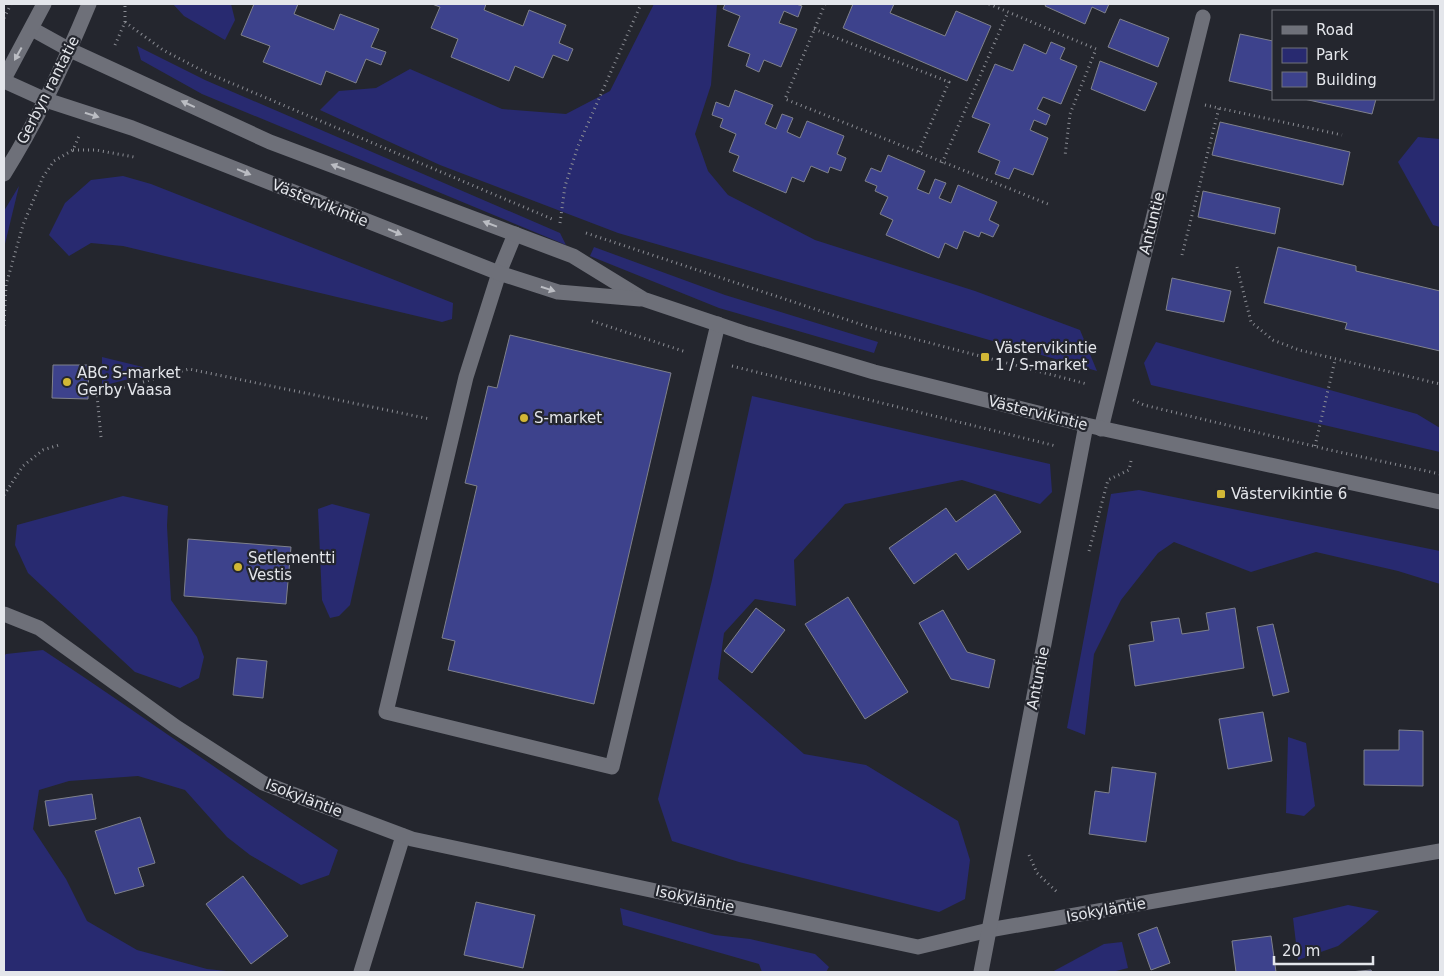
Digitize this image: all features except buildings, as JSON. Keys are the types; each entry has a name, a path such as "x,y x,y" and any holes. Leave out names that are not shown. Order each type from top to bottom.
{"street":[{"path":"4,80 44,4"},
{"name":"Gerbyn rantatie","path":"4,174 46,100 89,4"},
{"name":"Antuntie","path":"1101,429 1203,17"},
{"name":"Västervikintie","path":"32,29 70,50 270,142 573,256 643,299 874,372 1101,429 1440,502"},
{"name":"Västervikintie","path":"4,80 46,100 132,128 499,273 558,292 643,299"},
{"path":"515,234 499,273 466,377 386,712 612,767 718,324"},
{"name":"Antuntie","path":"981,972 1086,425"},
{"name":"Isokyläntie","path":"4,614 39,628 176,727 263,783 403,836 918,947 989,930 1440,851"},
{"path":"361,972 403,836"}],"path":[{"path":"4,18 11,4"},
{"path":"560,223 565,186 578,146 641,4"},
{"path":"825,4 785,99 1048,204"},
{"path":"989,4 1096,49 1070,114 1065,156"},
{"path":"942,163 1008,12"},
{"path":"125,22 163,50 205,72 567,226"},
{"path":"814,29 949,82 918,153"},
{"path":"1182,100 1342,135"},
{"path":"1182,255 1218,108"},
{"path":"4,326 6,285 23,224 43,177"},
{"path":"583,232 869,327 1110,391 1144,405 1440,474"},
{"path":"1237,267 1250,322 1273,340 1299,350 1335,360 1440,384"},
{"path":"1315,446 1335,360"},
{"path":"101,437 97,395 189,369 455,424"},
{"path":"4,495 23,466 44,450 60,446"},
{"path":"1089,553 1108,480 1129,470"},
{"path":"1027,851 1037,873 1080,914"}],"green space":[{"path":"173,4 231,4 235,20 225,40 184,16"},
{"path":"654,4 717,4 711,85 695,134 708,171 728,195 815,240 975,291 1080,330 1097,371 618,233 440,165 320,110 339,91 376,88 410,69 502,109 566,114 610,91"},
{"path":"137,46 205,80 560,233 566,245 202,94 141,60"},
{"path":"1418,137 1440,139 1440,227 1433,225 1398,162"},
{"path":"123,176 151,184 453,303 452,319 442,322 123,246 91,243 69,256 49,235 65,203 91,180"},
{"path":"19,186 4,248 4,211"},
{"path":"594,247 725,295 878,342 874,353 719,308 590,256"},
{"path":"1156,342 1417,414 1440,428 1440,452 1151,385 1144,363"},
{"path":"102,357 159,371 102,386"},
{"path":"752,396 1050,464 1052,492 1040,504 962,480 845,504 794,560 796,606 755,599 724,633 718,679 804,754 866,765 958,821 970,860 965,899 939,912 739,862 672,841 658,799 712,580"},
{"path":"1139,490 1440,551 1440,584 1398,571 1316,552 1251,572 1174,542 1158,553 1121,600 1094,654 1085,735 1067,728 1111,494"},
{"path":"123,496 168,506 167,526 171,600 197,637 204,657 199,678 180,688 135,672 28,573 15,545 17,525"},
{"path":"332,504 370,514 350,605 339,616 330,618 322,600 318,509"},
{"path":"43,650 338,850 329,875 301,885 250,855 227,837 185,790 138,776 69,781 39,790 33,829 66,879 87,921 137,950 207,969 236,972 4,972 4,656 6,654"},
{"path":"1288,737 1306,743 1315,806 1304,816 1286,813"},
{"path":"1348,905 1379,911 1338,946 1298,960 1293,918"},
{"path":"620,908 715,935 750,939 815,954 829,967 826,972 762,972 759,964 623,925"},
{"path":"1122,942 1128,968 1112,972 1052,972 1104,944"}],"place":[{"name":"Västervikintie 1 / S-market","path":"985,357"},
{"name":"ABC S-market Gerby Vaasa","path":"67,382"},
{"name":"S-market","path":"524,418"},
{"name":"Västervikintie 6","path":"1221,494"},
{"name":"Setlementti Vestis","path":"238,567"}]}
